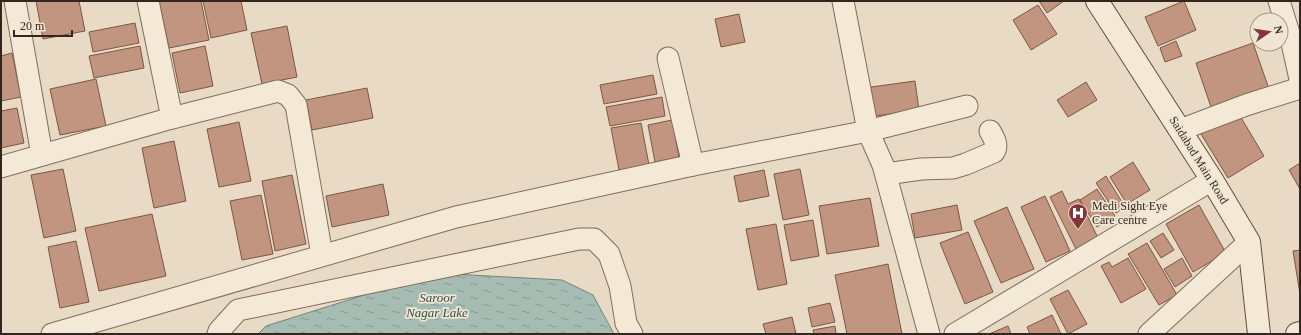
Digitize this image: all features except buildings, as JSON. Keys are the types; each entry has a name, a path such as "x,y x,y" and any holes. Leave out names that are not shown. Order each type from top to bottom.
{"main road":[{"name":"Saidabad Main Road","path":"1100,2 1212,180 1249,242 1259,334"}],"street":[{"path":"15,1 42,155"},
{"path":"148,1 172,118"},
{"path":"843,1 868,131 884,165 929,334"},
{"path":"1279,1 1292,42 1300,79"},
{"path":"668,58 692,165"},
{"path":"1180,130 1246,105 1300,88"},
{"path":"1,167 172,118 278,91 288,95 296,105 322,255"},
{"path":"52,334 456,217 692,165 868,131 967,106"},
{"path":"886,174 921,169 952,168 966,164 994,152 996,146 990,131"},
{"path":"955,334 1212,180"},
{"path":"218,334 218,331 238,310 578,239 594,239 609,254 620,286 626,323 632,334"},
{"path":"1149,334 1249,242"}],"water":[{"name":"Saroor Nagar Lake","path":"434,273 562,280 593,295 614,334 258,334 266,326"}],"place":[{"name":"Medi Sight Eye Care centre","path":"1078,230"}]}
